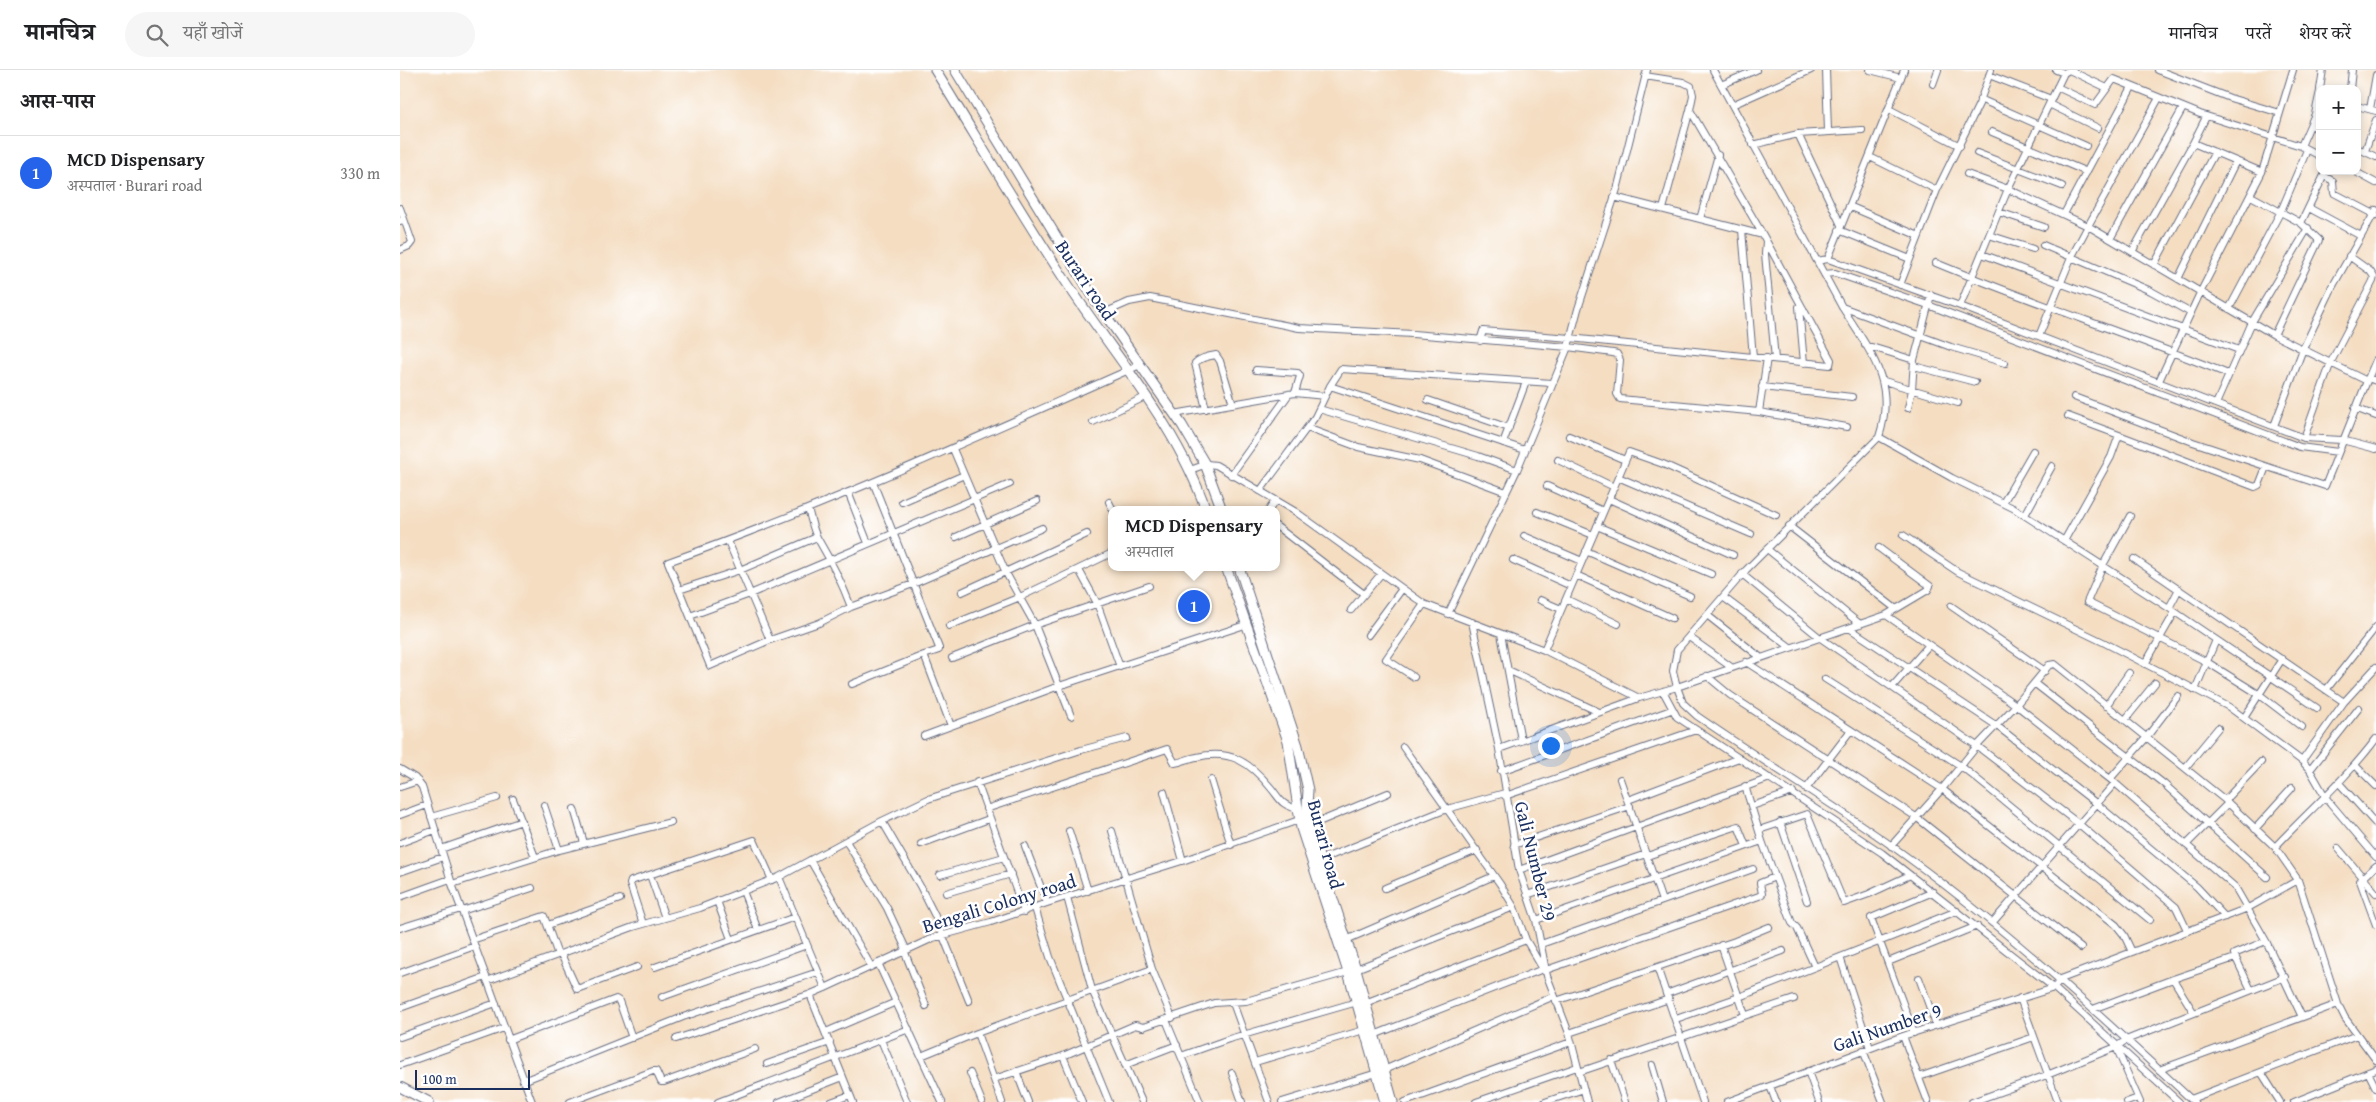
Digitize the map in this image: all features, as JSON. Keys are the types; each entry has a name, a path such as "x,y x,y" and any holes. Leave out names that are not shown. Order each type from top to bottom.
{"main road":[{"name":"Burari road","path":"935,70 1061,275 1145,397 1190,470 1204,506"},
{"name":"Burari road","path":"955,70 1104,313 1174,414 1205,464 1221,506"},
{"name":"Burari road","path":"1227,571 1288,741 1294,775 1296,809 1352,971 1361,1003 1374,1036 1386,1102"},
{"name":"Burari road","path":"1241,571 1298,746 1308,790 1309,826 1346,940 1352,971"},
{"path":"1230,580 1241,571"},
{"name":"Burari road","path":"1361,1003 1364,1030 1393,1102"},
{"path":"400,1087 429,1102"}],"street":[{"path":"1712,70 1884,381 1886,407 1879,437 1742,574 1674,657 1670,689 1671,710 1677,717 1696,730 1793,792 1882,853 1977,926 2093,1009 2126,1040 2167,1084 2192,1101 2357,1034"},
{"path":"1721,85 1756,70"},
{"path":"1732,104 1811,70"},
{"path":"1826,70 1828,131"},
{"path":"1870,70 1901,78"},
{"path":"1828,259 1904,70"},
{"path":"1933,84 1938,70"},
{"path":"2056,70 2064,73"},
{"path":"1960,306 2008,189 2064,73 2069,70 2107,88"},
{"path":"2158,70 2230,98 2280,113"},
{"path":"2159,381 2200,293 2262,172 2293,70"},
{"path":"2321,85 2323,70"},
{"path":"2350,85 2352,70"},
{"path":"1900,284 1937,190 1960,146 1990,72 2098,128"},
{"path":"1448,614 1526,450 1569,342 1614,197 1646,73 1683,82 1691,86 1693,95 1662,209"},
{"path":"2373,110 2376,74"},
{"path":"2057,87 2095,104 2114,79 2182,108 2301,146 2316,154"},
{"path":"2064,214 2132,87"},
{"path":"2039,336 2071,258 2159,98"},
{"path":"1980,99 2086,146"},
{"path":"2110,239 2182,108"},
{"path":"1888,109 1960,146"},
{"path":"2301,146 2316,109"},
{"path":"1104,313 1129,302 1150,298 1299,328 1569,342 1753,357 1766,362 1776,359 1829,365 1831,363 1765,238 1690,110"},
{"path":"2132,252 2206,116"},
{"path":"2365,151 2376,120"},
{"path":"2311,125 2316,128"},
{"path":"1753,145 1798,134 1862,130"},
{"path":"1992,132 2087,172"},
{"path":"1798,134 1840,228 1910,259"},
{"path":"2193,143 2262,172"},
{"path":"2229,309 2281,211 2307,150"},
{"path":"2361,150 2376,156"},
{"path":"1977,152 2062,186"},
{"path":"2154,265 2215,152"},
{"path":"1700,219 1718,155"},
{"path":"1870,157 1937,190"},
{"path":"2178,279 2236,161"},
{"path":"1967,174 2008,189 2088,226 2274,335 2367,379 2376,381"},
{"path":"2301,223 2324,175"},
{"path":"2274,426 2303,349 2349,256 2375,213 2334,193 2333,181 2327,175"},
{"path":"2361,175 2376,184"},
{"path":"2251,196 2301,223 2317,236 2319,244 2274,335"},
{"path":"1614,197 1742,230 1765,238"},
{"path":"1849,206 1919,236"},
{"path":"400,208 402,220 412,242 400,250"},
{"path":"2309,208 2361,236"},
{"path":"1999,212 2044,227"},
{"path":"2216,404 2252,322 2308,228"},
{"path":"1742,230 1753,357"},
{"path":"1989,234 2033,250"},
{"path":"1765,238 1776,359"},
{"path":"2043,245 2132,283 2191,313"},
{"path":"1982,254 2239,350"},
{"path":"2304,438 2331,362 2374,277 2370,271 2349,256"},
{"path":"1817,261 1828,259 1900,284 1929,301 1960,306 1986,322 2039,336 2304,438 2342,440 2376,449"},
{"path":"1936,263 1971,278 2051,306 2228,374"},
{"path":"1824,274 1835,273 1929,301 2300,447 2338,452"},
{"path":"1908,408 1919,336 1929,301"},
{"path":"1799,302 1804,363"},
{"path":"1842,307 1919,336 2005,364"},
{"path":"1569,342 1617,354 1620,360 1617,394 1620,399 1759,412 1847,427"},
{"path":"1865,345 1975,382"},
{"path":"1206,409 1195,363 1199,359 1216,355 1220,361 1233,404"},
{"path":"2074,397 2266,467 2325,486 2342,440 2376,360"},
{"path":"1759,412 1766,362"},
{"path":"1042,528 913,584 851,607 819,623 770,640 710,666 668,562 728,541 873,482 1140,365"},
{"path":"1260,491 1307,428 1338,371 1343,368 1552,383"},
{"path":"1231,475 1292,394 1300,376 1298,373 1256,370"},
{"path":"1884,381 1958,404"},
{"path":"1503,443 1526,382"},
{"path":"1330,386 1526,450"},
{"path":"1762,387 1852,397"},
{"path":"1174,414 1292,394 1325,396"},
{"path":"1093,422 1145,397"},
{"path":"1428,400 1509,428"},
{"path":"2355,408 2376,416"},
{"path":"1319,409 1478,456 1517,470"},
{"path":"2068,416 2255,487 2259,485 2266,467"},
{"path":"1307,428 1358,447 1420,460 1506,492"},
{"path":"2064,541 2111,457 2119,435"},
{"path":"1569,436 1625,460"},
{"path":"1879,437 2025,516 2172,610 2316,708"},
{"path":"953,448 1006,573 1035,625 1071,716"},
{"path":"1544,650 1628,453 1632,451 1776,515"},
{"path":"2003,503 2033,451"},
{"path":"1558,460 1614,487"},
{"path":"1190,470 1205,464 1216,466 1296,512 1424,604 1544,650 1639,698"},
{"path":"2025,516 2052,466"},
{"path":"902,502 964,475"},
{"path":"1618,477 1751,534"},
{"path":"852,684 939,650 873,482"},
{"path":"690,616 750,594 1010,484"},
{"path":"1547,486 1604,511"},
{"path":"848,492 868,544"},
{"path":"1609,499 1733,555"},
{"path":"956,537 1037,500"},
{"path":"1272,506 1275,501"},
{"path":"1109,502 1111,506"},
{"path":"808,508 817,537 831,560 851,607"},
{"path":"1537,512 1593,535"},
{"path":"2130,516 2103,566 2087,602 2207,662 2260,695 2302,727"},
{"path":"1597,526 1711,574"},
{"path":"1790,526 1896,609"},
{"path":"1280,529 1364,594"},
{"path":"962,592 1087,534"},
{"path":"1904,535 1958,572 2229,707 2302,761 2310,770 2325,799 2376,857"},
{"path":"1524,536 1582,561"},
{"path":"680,590 740,570 817,537"},
{"path":"728,541 770,640"},
{"path":"1498,748 1639,698 1886,615 1928,590 1930,586 1879,548"},
{"path":"1767,549 1860,624"},
{"path":"1586,551 1690,596"},
{"path":"949,626 1020,597 1108,555"},
{"path":"2134,559 2344,702"},
{"path":"1513,560 1571,586"},
{"path":"1079,570 1097,603 1120,666"},
{"path":"1351,610 1381,574"},
{"path":"1742,574 1819,638 1977,746 2079,824 2176,907 2187,930"},
{"path":"1576,575 1672,618"},
{"path":"952,658 1035,625 1149,586"},
{"path":"1368,635 1402,589"},
{"path":"2145,664 2160,638 2179,589"},
{"path":"1722,597 1790,647"},
{"path":"1566,599 1618,624"},
{"path":"1540,600 1561,609"},
{"path":"1414,677 1386,659 1424,604"},
{"path":"1951,606 2045,671"},
{"path":"1707,615 1760,657"},
{"path":"1886,615 2016,705 2112,781 2235,887 2285,977 2302,1017"},
{"name":"Gali Number 29","path":"1472,622 1498,748 1514,845 1527,895 1536,920 1545,972 1569,1033 1587,1102"},
{"path":"924,736 1059,686 1245,624"},
{"path":"2326,690 2376,626"},
{"path":"1848,628 1997,726 2097,804 2202,891 2225,916"},
{"path":"1501,634 1522,740"},
{"path":"1689,637 1731,667"},
{"path":"2195,690 2216,640"},
{"path":"1892,687 1929,645"},
{"path":"924,655 951,726"},
{"path":"2244,718 2282,660"},
{"path":"1746,662 1942,789 2116,925 2124,935 2132,952"},
{"path":"1891,846 1942,789 1977,746 2051,664 2055,664 2227,802 2275,847 2298,880 2338,1004 2376,1060"},
{"path":"2302,761 2344,702 2376,667"},
{"path":"1508,670 1599,712"},
{"path":"2106,706 2129,673"},
{"path":"1707,676 1730,695 1916,817 2081,948"},
{"path":"1825,679 1961,766 2150,920"},
{"path":"2034,683 2130,757 2208,823 2267,877"},
{"path":"2125,720 2155,683"},
{"path":"1670,689 1697,716 1891,846 1992,923 2058,984 2116,1047 2139,1100 2127,1102"},
{"path":"1992,923 2097,804 2130,757 2178,696"},
{"path":"2310,770 2359,708"},
{"path":"1501,771 1671,710"},
{"path":"2185,768 2218,728"},
{"path":"1320,860 1447,809 1505,795 1696,730"},
{"path":"1806,790 1851,730"},
{"path":"400,1008 560,955 643,924 717,901 772,880 882,821 928,799 977,782 1127,738"},
{"path":"2275,847 2314,807 2325,799 2375,743"},
{"path":"1403,747 1477,850 1514,907 1526,940 1545,972"},
{"path":"986,809 1167,749 1175,763 1218,754 1239,758 1268,784 1281,803 1296,809"},
{"path":"1514,845 1629,803 1739,758"},
{"path":"2186,845 2227,802 2261,762"},
{"path":"2355,765 2376,786"},
{"path":"400,769 418,781 422,787 451,882 532,1102"},
{"path":"1520,870 1770,778"},
{"path":"1620,779 1662,901"},
{"path":"1210,780 1231,845"},
{"path":"400,787 418,781"},
{"path":"977,782 1024,912"},
{"path":"2338,783 2376,824"},
{"path":"1745,786 1762,841 1792,923 1797,928 1814,967"},
{"path":"2255,829 2292,788"},
{"path":"1164,792 1183,861"},
{"path":"1752,806 1793,792"},
{"path":"1309,826 1388,793"},
{"path":"431,817 497,798"},
{"path":"514,799 536,857"},
{"path":"400,815 427,805"},
{"path":"544,805 559,850"},
{"path":"574,809 584,843"},
{"path":"1759,830 1807,814 1844,903 1910,875"},
{"path":"921,844 989,819"},
{"name":"Bengali Colony road","path":"676,1039 811,994 933,938 1024,912 1047,903 1183,861 1299,820"},
{"path":"440,849 522,821"},
{"path":"882,821 920,886 944,936 969,1001"},
{"path":"400,897 584,843 671,822"},
{"path":"1780,822 1807,901"},
{"path":"1527,895 1738,826 1746,846"},
{"path":"400,843 435,830"},
{"path":"1069,831 1088,891"},
{"path":"1112,831 1152,970 1177,1045 1200,1102"},
{"path":"643,924 630,883 650,875 754,840 772,880"},
{"path":"846,841 886,908 905,950 926,1006"},
{"path":"1536,920 1762,841"},
{"path":"1025,846 1047,903"},
{"path":"2338,848 2376,892"},
{"path":"1385,888 1477,850"},
{"path":"400,872 443,856"},
{"path":"940,875 1004,856"},
{"path":"810,860 871,966"},
{"path":"2376,866 2363,877 2360,883 2376,925"},
{"path":"1540,944 1753,869"},
{"path":"946,893 1010,874"},
{"path":"650,875 665,918"},
{"path":"1346,940 1494,876"},
{"path":"779,877 825,988"},
{"path":"1374,1036 1545,972 1759,896 1762,894 1760,883 1775,877"},
{"name":"Gali Number 9","path":"1727,1102 1903,1036 2058,984 2187,930 2248,908 2298,880"},
{"path":"400,928 532,888"},
{"path":"743,891 758,930"},
{"path":"1914,1033 1872,918 1933,892"},
{"path":"1068,897 1092,990 1142,1102"},
{"path":"548,925 620,899"},
{"path":"717,901 731,939"},
{"path":"994,1079 1063,1056 1135,1025 1141,1027 1214,1003 1233,1003 1352,971 1514,907"},
{"path":"1035,908 1067,1000 1109,1102"},
{"path":"1676,1019 1738,997 1957,911"},
{"path":"400,973 543,916 577,989 637,967"},
{"path":"655,967 795,916"},
{"path":"1888,962 1977,926"},
{"path":"1282,1102 1295,1100 1380,1071 1555,998 1721,946 1769,927"},
{"path":"1181,1056 1361,1003 1526,940"},
{"path":"2252,990 2234,954 2266,941"},
{"path":"662,997 807,945"},
{"path":"1721,946 1744,1015"},
{"path":"1569,1033 1783,951"},
{"path":"1840,957 1883,1102"},
{"path":"2093,1009 2173,978 2235,958"},
{"path":"878,963 942,1102"},
{"path":"1657,967 1703,1102"},
{"path":"921,1056 1092,990 1152,970"},
{"path":"523,1081 684,1017 818,972"},
{"path":"1972,1102 2047,1075 2116,1047 2126,1040 2285,977"},
{"path":"1919,978 1936,1025"},
{"path":"2173,978 2194,1013"},
{"path":"811,994 853,1102"},
{"path":"2020,998 2058,1102"},
{"path":"508,1040 616,999 632,1038"},
{"path":"1476,1102 1611,1060 1794,999"},
{"path":"826,1032 896,1002"},
{"path":"400,1038 496,1003"},
{"path":"1233,1003 1269,1102"},
{"path":"2155,1072 2338,1004"},
{"path":"400,1065 504,1028"},
{"path":"718,1102 909,1029"},
{"path":"1255,1062 1364,1030"},
{"path":"977,1034 1002,1102"},
{"path":"1903,1036 1928,1102"},
{"path":"1919,1077 2034,1038"},
{"path":"881,1040 907,1102"},
{"path":"767,1064 830,1042"},
{"path":"1405,1102 1571,1042"},
{"path":"1125,1065 1177,1045"},
{"path":"2116,1047 2124,1050 2155,1072 2167,1084 2179,1102"},
{"path":"570,1102 653,1071 656,1071 661,1082 664,1082 755,1049"},
{"path":"1063,1056 1082,1102"},
{"path":"1611,1060 1625,1102"},
{"path":"1652,1064 1663,1102"},
{"path":"2294,1102 2376,1069"},
{"path":"1016,1071 1028,1102"},
{"path":"1808,1071 1819,1102"},
{"path":"2260,1072 2280,1102"},
{"path":"2368,1072 2376,1088"},
{"path":"970,1073 982,1102"},
{"path":"1232,1073 1242,1102"},
{"path":"779,1102 843,1077"},
{"path":"1770,1086 1776,1102"},
{"path":"1545,1102 1557,1100 1584,1089"},
{"path":"831,1102 850,1095"}],"place":[{"name":"MCD Dispensary","path":"1194,606"}]}
